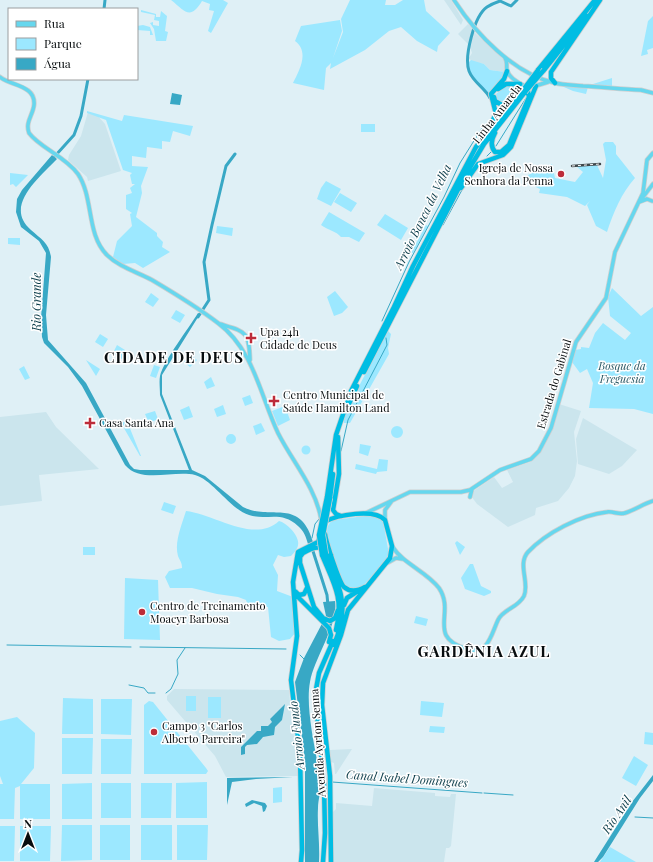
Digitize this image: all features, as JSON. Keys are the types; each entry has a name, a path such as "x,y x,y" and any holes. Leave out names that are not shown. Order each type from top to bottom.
{"highway":[{"name":"Linha Amarela","path":"332,469 338,437 353,394 414,272 474,160 538,70 595,0"},
{"name":"Linha Amarela","path":"332,469 338,426 350,391 394,307 413,266 476,147 524,90 544,70 600,0"},
{"path":"553,82 551,72 600,0"},
{"path":"476,147 495,117 496,111 492,94 504,79 507,69"},
{"path":"506,117 492,141 492,147 495,152 502,152 509,144 529,97 524,90 504,104 497,103 494,93 500,87 510,84 520,84"},
{"path":"449,208 468,176 478,164 503,155 511,147 536,86"},
{"path":"338,437 339,474 333,510 336,514 341,516"},
{"path":"330,570 321,550 319,535 332,469"},
{"path":"365,513 376,513 385,520 392,546"},
{"name":"Estrada do Gabinal","path":"322,526 324,522 341,516 365,513"},
{"path":"330,520 326,526 325,535 344,587 354,591 363,588"},
{"path":"300,553 319,541 322,526"},
{"name":"Avenida Ayrton Senna","path":"330,862 328,760 322,705 322,683 341,635 347,613 370,582 386,564 391,554 392,546"},
{"path":"300,553 319,547 325,548 332,555"},
{"path":"300,553 300,563 312,603 317,612 327,620 332,620 336,616 337,602 330,577"},
{"name":"Avenida Ayrton Senna","path":"300,553 293,576 298,636 291,680 301,768 301,862"},
{"name":"Avenida Ayrton Senna","path":"323,862 325,833 324,783 315,701 317,680 336,629 340,612 339,598 330,577 330,570"},
{"name":"Avenida Ayrton Senna","path":"330,570 342,595 343,609 339,632 320,684 319,703 327,781 330,862"},
{"path":"343,609 347,598 370,582"},
{"path":"294,590 298,594 302,595 306,593 308,586"},
{"path":"294,590 330,630 331,637 318,668 317,680"},
{"path":"322,732 328,760"}],"main road":[{"path":"454,0 475,27 505,56 536,77 553,82 641,90 653,93"},
{"path":"505,56 507,69 512,78 520,84 524,90 553,82"},
{"path":"507,69 509,65 516,64"},
{"path":"0,76 30,93 34,103 28,123 28,130 33,137 54,151 78,174 84,187 97,240 105,253 116,262 156,283 219,324 231,335 242,349 250,361 278,432 316,500 321,515 322,526"},
{"path":"536,77 536,86"},
{"name":"Estrada do Gabinal","path":"640,200 645,179 646,160 653,153"},
{"path":"645,179 648,184 653,183"},
{"name":"Estrada do Gabinal","path":"365,513 410,492 461,492 472,489 500,470 531,459 544,443 551,428 576,342 606,298 615,252 640,200 653,183"},
{"path":"640,200 646,199 652,201"},
{"path":"219,324 242,331 246,335 249,346 250,361"},
{"path":"231,335 232,330 235,329"},
{"path":"242,349 249,346"},
{"path":"470,497 472,489"},
{"path":"316,500 330,515 341,516"},
{"path":"392,546 406,560 422,572 440,591 444,601 443,625 448,640 458,646 476,651 483,649 487,645 500,617 522,599 525,589 524,556 529,550 562,526 608,512 624,513 653,501"},
{"path":"385,520 385,510 391,502"},
{"path":"386,564 396,558 406,560"},
{"path":"524,565 529,571"}],"shaded area":[{"path":"444,0 451,0 463,20 461,25"},
{"path":"468,24 473,28 468,44 458,34"},
{"path":"473,31 505,61 505,72 490,70 484,64 472,62 469,58 472,53 470,47"},
{"path":"88,112 98,116 105,124 121,171 88,181 87,177 68,160 69,155 81,136"},
{"path":"559,404 581,411 574,432 577,461 575,476 569,488 558,501 536,508 535,515 508,527 477,504 471,496 472,492 494,477 502,488 513,482 507,470 530,462 537,455 545,444"},
{"path":"46,412 56,427 99,469 39,475 42,501 0,506 0,417"},
{"path":"583,418 637,450 622,466 609,474 578,464 576,439"},
{"path":"174,689 289,690 292,727 298,754 298,776 226,777 215,756 167,700 167,696"},
{"path":"352,749 335,774 334,763 331,762 330,750"},
{"path":"374,788 435,793 435,796 450,797 451,794 456,794 451,846 446,848 444,862 332,862 332,813 336,809 336,803 372,806"}],"green space":[{"path":"171,0 223,0 228,3 211,33 208,31 214,11 209,10 210,4 202,1 194,11 187,12"},
{"path":"350,0 386,0 385,5 395,5 403,0 424,0 426,11 450,33 438,46 437,52 417,41 401,27 389,31 365,50 330,69 331,63 326,68 324,90 293,83 298,73 303,56 299,45 295,41 301,26 340,20 342,31 333,58 343,32 341,19"},
{"path":"141,10 156,14 156,17 160,17 161,11 167,16 165,31 168,32 166,41 156,41 154,29 150,23 153,22 153,25 159,26 159,21 154,20 155,15 141,12"},
{"path":"653,16 653,48 647,50 648,54 641,56 648,21"},
{"path":"143,25 150,27 153,35 150,35 150,31 138,30 138,26"},
{"path":"471,60 484,64 490,70 505,72 491,92 490,96 471,74 468,63"},
{"path":"612,78 612,87 591,85 593,84"},
{"path":"557,84 588,87 586,94 573,91"},
{"path":"506,86 522,87 509,101 503,104 498,102 496,94"},
{"path":"87,111 122,121 124,115 193,126 190,136 173,131 170,142 162,141 162,149 147,147 146,158 132,156 132,166 148,167 141,186 142,193 136,217 157,233 157,236 163,242 162,247 170,252 143,268 135,263 123,264 113,257 117,241 132,226 130,214 132,213 126,209 126,195 132,193 130,188 135,184 132,184 130,175 132,173 123,170 106,120 87,113"},
{"path":"361,124 375,124 375,132 361,132"},
{"path":"605,142 613,142 616,146 616,154 635,178 618,203 607,232 596,226 587,205 590,201 585,206 567,197 539,193 540,189 536,187 528,175 552,164 555,178 575,182 583,172 576,166 597,165 603,178 606,160 603,144"},
{"path":"10,173 28,175 16,187 13,184 10,185"},
{"path":"326,181 341,189 331,206 317,199 321,188"},
{"path":"340,193 357,203 351,212 334,202"},
{"path":"329,212 365,233 359,242 349,237 341,237 337,233 321,225"},
{"path":"385,214 408,228 401,240 377,225"},
{"path":"426,225 428,226 413,253 411,253"},
{"path":"217,226 233,228 232,236 216,233"},
{"path":"8,238 20,238 20,245 8,244"},
{"name":"Bosque da Freguesia","path":"612,288 641,316 653,307 653,414 634,409 589,408 593,383 587,369 580,373 572,362 575,350 581,349 581,347 589,348 595,333 603,323 625,340 631,333 610,316 608,297"},
{"path":"335,291 348,307 342,313 334,316 327,297"},
{"path":"151,293 159,299 153,307 145,302"},
{"path":"176,310 185,315 180,323 171,318"},
{"path":"388,331 391,334 388,348 389,354 350,423 344,423 348,407"},
{"path":"100,334 108,339 103,347 95,342"},
{"path":"117,345 125,350 122,359 113,353"},
{"path":"189,354 197,360 190,367 184,362"},
{"path":"86,360 100,369 96,376"},
{"path":"154,365 160,367 156,378 150,376"},
{"path":"24,366 30,378 25,380 19,369"},
{"path":"211,377 215,386 207,389 204,382"},
{"path":"250,395 253,403 245,406 242,398"},
{"path":"223,405 226,414 217,417 214,409"},
{"path":"189,406 193,417 184,420 180,410"},
{"path":"285,406 290,420 278,426 272,411"},
{"path":"155,411 158,419 149,423 145,414"},
{"path":"127,421 141,456 121,423"},
{"path":"261,423 265,431 256,435 253,426"},
{"path":"395,426 399,426 403,432 399,438 395,438 391,434 391,430"},
{"path":"229,434 233,434 235,435 235,443 229,444 226,441 226,437"},
{"path":"360,444 371,446 368,456 359,453"},
{"path":"306,445 311,450 306,455 301,450"},
{"path":"379,459 388,460 387,471 377,472 376,474 355,469 356,464 377,469"},
{"path":"164,502 176,506 173,514 161,510"},
{"path":"186,511 197,513 246,529 258,530 269,527 279,521 286,524 292,530 298,541 297,549 291,556 284,557 278,555 273,565 278,575 277,591 293,597 296,632 290,639 279,641 271,637 268,607 248,606 246,600 238,597 192,588 170,588 165,577 169,571 182,568 178,556 177,545"},
{"path":"372,515 383,521 389,554 386,561 363,586 353,589 343,583 333,559 327,531 329,524 334,520"},
{"path":"457,541 465,547 460,555 455,543"},
{"path":"83,547 95,547 95,555 83,555"},
{"path":"470,564 473,564 481,586 491,591 491,593 484,596 465,589 461,578"},
{"name":"Centro de Treinamento Moacyr Barbosa","path":"125,578 158,580 160,640 124,639"},
{"path":"416,616 428,619 426,626 414,623"},
{"path":"186,696 196,696 196,711 186,711"},
{"path":"208,697 221,697 221,718 208,718"},
{"path":"63,698 93,699 93,734 62,734"},
{"path":"101,699 132,699 131,735 101,734"},
{"path":"149,701 153,702 206,768 208,771 206,774 144,774 144,705"},
{"path":"421,701 444,703 442,717 420,715"},
{"path":"17,717 35,733 34,768 21,784 50,784 50,819 20,819 20,786 15,788 14,819 0,819 0,784 3,784 0,776 0,721"},
{"path":"430,726 445,727 444,733 429,732"},
{"path":"645,732 653,733 653,745 644,744"},
{"path":"62,738 93,738 92,774 62,774"},
{"path":"101,739 132,739 131,774 101,774"},
{"path":"634,756 648,765 636,786 622,778"},
{"path":"207,782 207,818 176,818 176,783"},
{"path":"92,783 92,819 62,819 62,784"},
{"path":"101,783 131,783 131,818 101,818"},
{"path":"141,783 172,783 171,818 141,818"},
{"path":"282,787 282,802 273,803 273,788"},
{"path":"62,825 92,825 92,860 61,861"},
{"path":"100,825 130,825 130,860 100,860"},
{"path":"141,825 172,825 172,860 141,860"},
{"path":"177,825 208,825 207,860 177,860"},
{"path":"0,826 15,826 14,861 0,861"},
{"path":"20,826 51,826 50,861 20,861"},
{"path":"610,847 636,862 600,862"}],"water":[{"path":"172,93 182,95 180,105 170,104"},
{"path":"52,155 57,159 27,192 22,202 21,211 23,221 41,239 50,252 51,257 46,315 48,340 86,383 130,465 134,469 140,470 189,470 160,395 160,376 166,362 198,313 200,314 162,375 162,394 192,470 205,476 243,507 254,511 293,515 301,520 307,528 313,542 308,544 300,528 286,518 256,517 242,512 202,478 195,475 140,474 132,471 125,465 82,386 68,367 44,343 42,337 41,318 46,253 39,241 21,227 16,212 17,199 22,190"},
{"path":"335,601 335,610 330,630 316,662 310,682 310,717 321,781 318,805 319,862 305,862 305,762 295,682 304,658 326,616 323,602"},
{"path":"285,704 282,720 275,727 274,735 263,737 257,744 247,745 245,747 245,754 241,755 241,747 257,731 261,731 261,726 268,726 272,722 270,719"},
{"path":"653,775 653,781 640,798 603,857 598,862 594,862 632,802"},
{"path":"293,777 232,782 227,805 227,778"},
{"path":"252,800 265,803 267,806 265,811 263,812 262,806 254,803 246,807 245,804"}],"waterway":[{"name":"Rio Grande","path":"104,8 105,0"},
{"name":"Arroio Banca da Velha","path":"490,98 469,71 468,56 471,37 478,19 487,7 500,1 511,6 517,0"},
{"name":"Rio Grande","path":"55,156 74,135 81,116 88,80"},
{"path":"496,146 526,98"},
{"name":"Arroio Banca da Velha","path":"382,321 409,262 444,197 460,163 482,128 487,126"},
{"path":"487,156 491,152"},
{"path":"198,317 209,300 204,262 226,166 235,154"},
{"path":"443,225 462,190"},
{"name":"Arroio Banca da Velha","path":"341,451 348,420 387,345 386,338"},
{"name":"Arroio Banca da Velha","path":"334,490 337,470"},
{"name":"Arroio Banca da Velha","path":"312,538 315,524 319,519"},
{"name":"Arroio Fundo","path":"312,548 327,595 328,606"},
{"path":"7,645 131,647"},
{"path":"140,647 286,649"},
{"path":"166,693 171,689 178,674 177,660 185,648"},
{"path":"300,655 304,659"},
{"path":"129,685 144,688 148,693 155,693"},
{"name":"Canal Isabel Domingues","path":"332,782 482,793"},
{"name":"Canal Isabel Domingues","path":"484,793 513,795"},
{"path":"635,817 653,818"}],"railway":[{"path":"572,166 600,164"}],"place":[{"name":"Igreja de Nossa Senhora da Penna","path":"561,174"},
{"name":"Upa 24h Cidade de Deus","path":"251,338"},
{"name":"Centro Municipal de Saúde Hamilton Land","path":"274,401"},
{"name":"Casa Santa Ana","path":"90,423"},
{"name":"Centro de Treinamento Moacyr Barbosa","path":"142,612"},
{"name":"Campo 3 \"Carlos Alberto Parreira\"","path":"154,732"}],"district":[{"name":"CIDADE DE DEUS","path":"174,358"},
{"name":"GARDÊNIA AZUL","path":"484,652"}],"water label":[{"name":"Rio Anil","path":"617,815"}]}
